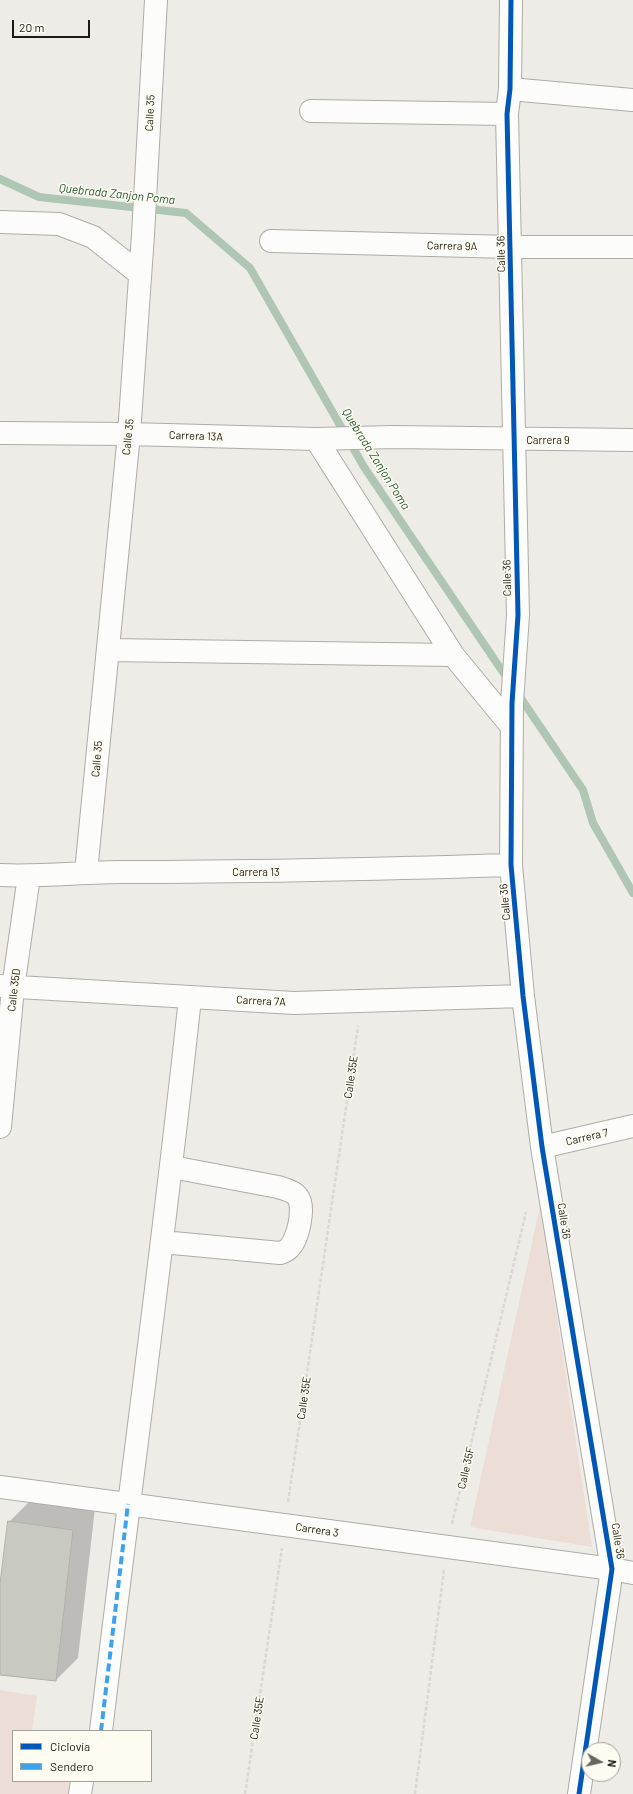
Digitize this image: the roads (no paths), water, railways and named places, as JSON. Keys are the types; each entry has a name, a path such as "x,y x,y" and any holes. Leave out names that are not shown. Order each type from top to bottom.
{"street":[{"name":"Calle 35","path":"86,872 129,434 147,174 156,0"},
{"name":"Calle 36","path":"512,0 510,89 507,114 518,615 512,703 511,866 523,996 542,1147 623,1571 580,1794"},
{"path":"510,89 633,100"},
{"path":"311,111 507,114"},
{"path":"0,222 59,224 93,237 140,274"},
{"name":"Carrera 9A","path":"271,241 511,247 633,247"},
{"name":"Carrera 13A","path":"0,433 129,434 326,439 392,437"},
{"name":"Carrera 9","path":"392,437 633,440"},
{"path":"326,439 453,655 512,727"},
{"path":"108,650 453,655"},
{"name":"Carrera 13","path":"0,875 29,876 86,872 270,872 511,866"},
{"name":"Calle 35D","path":"0,1127 7,987 29,876"},
{"name":"Carrera 7A","path":"7,987 294,1003 523,996"},
{"path":"101,1730 158,1264 172,1167 190,998"},
{"name":"Carrera 7","path":"542,1147 633,1126"},
{"path":"162,1242 280,1253 289,1249 292,1244 297,1234 301,1215 301,1206 298,1197 294,1193 278,1187 172,1167"},
{"name":"Carrera 3","path":"0,1487 623,1571"},
{"path":"80,1794 82,1782"}],"waterway":[{"name":"Quebrada Zanjon Poma","path":"0,179 39,197 186,213 250,268 364,467 509,681"},
{"name":"Quebrada Zanjon Poma","path":"518,694 583,790 593,823 633,893"}]}
